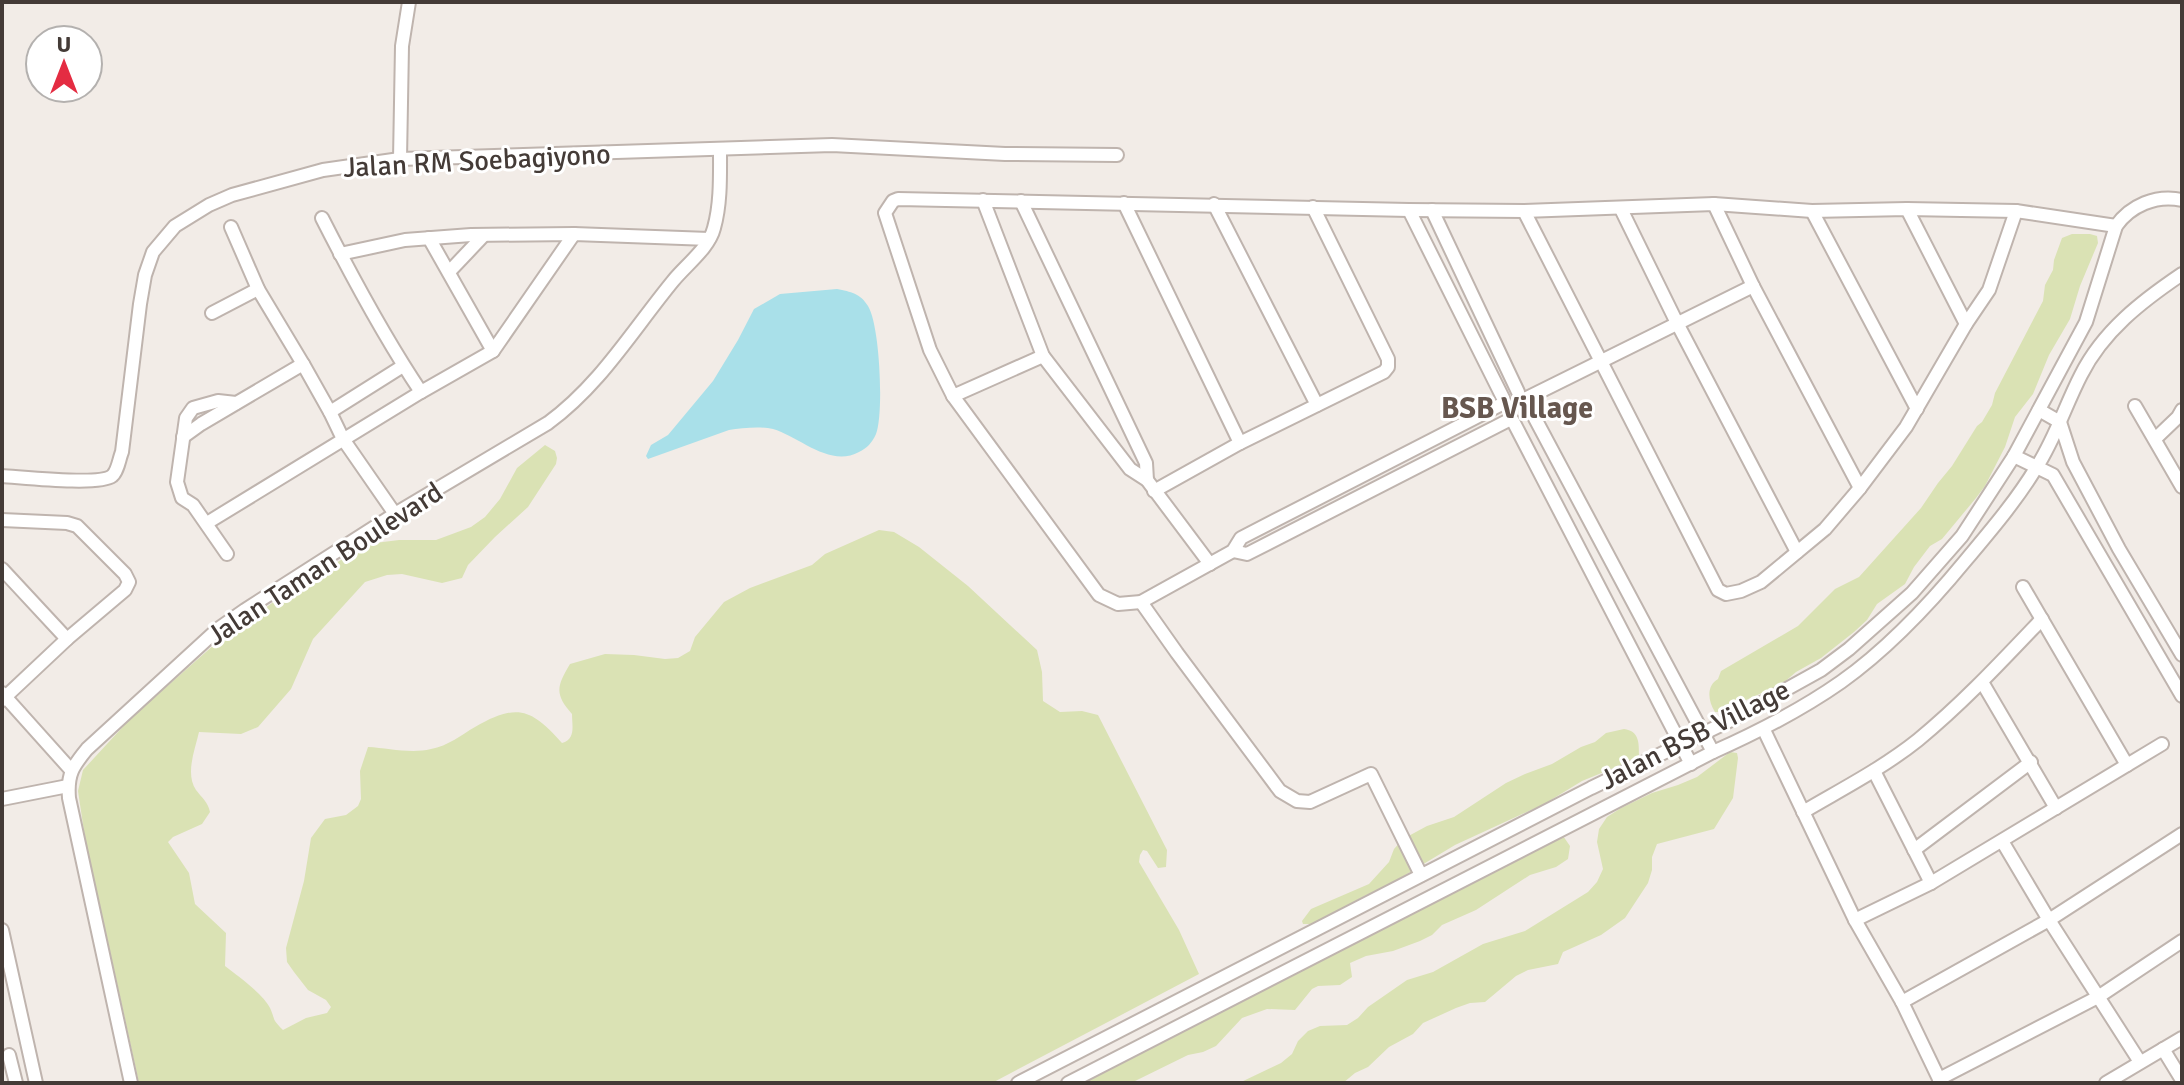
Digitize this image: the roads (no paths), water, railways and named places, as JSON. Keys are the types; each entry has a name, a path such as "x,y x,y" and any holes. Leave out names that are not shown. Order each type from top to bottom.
{"street":[{"path":"400,159 402,46 409,2"},
{"name":"Jalan RM Soebagiyono","path":"2,476 100,480 112,475 122,452 145,275 153,252 175,226 232,195 323,170 400,159 832,145 1005,154 1117,155"},
{"name":"Jalan Taman Boulevard","path":"71,770 87,749 218,629 395,514 548,423 592,386 673,280 709,239 719,206 720,149"},
{"path":"1753,286 1525,400 1509,393 1501,402 1241,538 1233,551 1141,602 1118,604 1099,595 953,396 930,350 885,213 888,206 898,199 1524,211 1714,204 1812,211 2016,211 2116,226 2124,215 2147,203 2165,198 2182,200"},
{"path":"983,200 1043,356 1130,469 1150,486 1210,564"},
{"path":"1021,201 1146,463 1150,486"},
{"path":"1124,203 1240,443"},
{"path":"1214,204 1317,405"},
{"path":"1714,204 1753,286 1860,488"},
{"path":"1150,486 1384,372 1388,367 1388,359 1313,207"},
{"path":"1621,209 1797,552"},
{"path":"1907,209 1966,324"},
{"path":"1409,210 1501,402 1502,414 1511,421 1691,764"},
{"path":"1432,210 1525,400 1713,752"},
{"path":"1524,211 1718,590 1726,594 1761,582 1825,529 1860,488 1917,409 1989,290 2016,211"},
{"path":"1812,211 1917,409"},
{"path":"322,218 403,366 421,392"},
{"name":"Jalan BSB Village","path":"1018,1083 1591,788 1681,746 1821,670 1877,627 1962,536 2014,456 2086,322 2116,226"},
{"path":"231,227 258,289 343,439 395,514"},
{"path":"207,523 493,351 574,234"},
{"path":"340,254 405,240 484,235 574,234 709,239"},
{"path":"449,272 484,235"},
{"path":"429,238 493,351"},
{"path":"1068,1083 1429,896 1713,752 1764,730 1841,682 1894,638 1934,599 1999,521 2037,467 2081,375 2112,329 2150,296 2182,274"},
{"path":"212,313 258,289"},
{"path":"953,396 1043,356"},
{"path":"227,554 193,505 182,498 177,482 183,437 303,364"},
{"path":"330,412 403,366"},
{"path":"1233,551 1247,554 1511,421 1524,419 1525,400"},
{"path":"2135,406 2182,487"},
{"path":"2039,410 2060,422 2073,462 2119,549 2182,655"},
{"path":"2155,439 2181,414"},
{"path":"2014,456 2053,475 2182,696"},
{"path":"2053,475 2073,462"},
{"path":"2,534 8,521 77,526 125,574 129,582 125,590 3,696 71,770 68,786 131,1083"},
{"path":"2,569 67,639"},
{"path":"2023,587 2127,765"},
{"path":"1141,602 1280,791 1297,801 1310,802 1371,774 1421,875"},
{"path":"1803,812 1874,771 1916,741 1982,682 2042,619"},
{"path":"1982,682 2056,808"},
{"path":"1663,712 1684,700"},
{"path":"1764,730 1855,920 1902,1002 1940,1081 2098,997 2182,941"},
{"path":"1855,920 1931,883 2162,744"},
{"path":"1914,850 2031,762"},
{"path":"1874,771 1931,883"},
{"path":"2,799 68,786"},
{"path":"1902,1002 2049,920 2182,834"},
{"path":"2002,841 2140,1062"},
{"path":"2,930 6,970 36,1083"},
{"path":"2111,1081 2182,1038"},
{"path":"2163,1049 2182,1080"},
{"path":"16,1083 6,1056 29,1051"}],"water":[{"path":"837,289 862,298 872,316 875,331 880,370 880,408 876,434 867,447 848,456 837,456 815,450 773,429 751,428 729,430 648,459 646,456 651,445 668,435 713,381 754,309 780,294"}],"district":[{"name":"BSB Village","path":"1517,408"}]}
